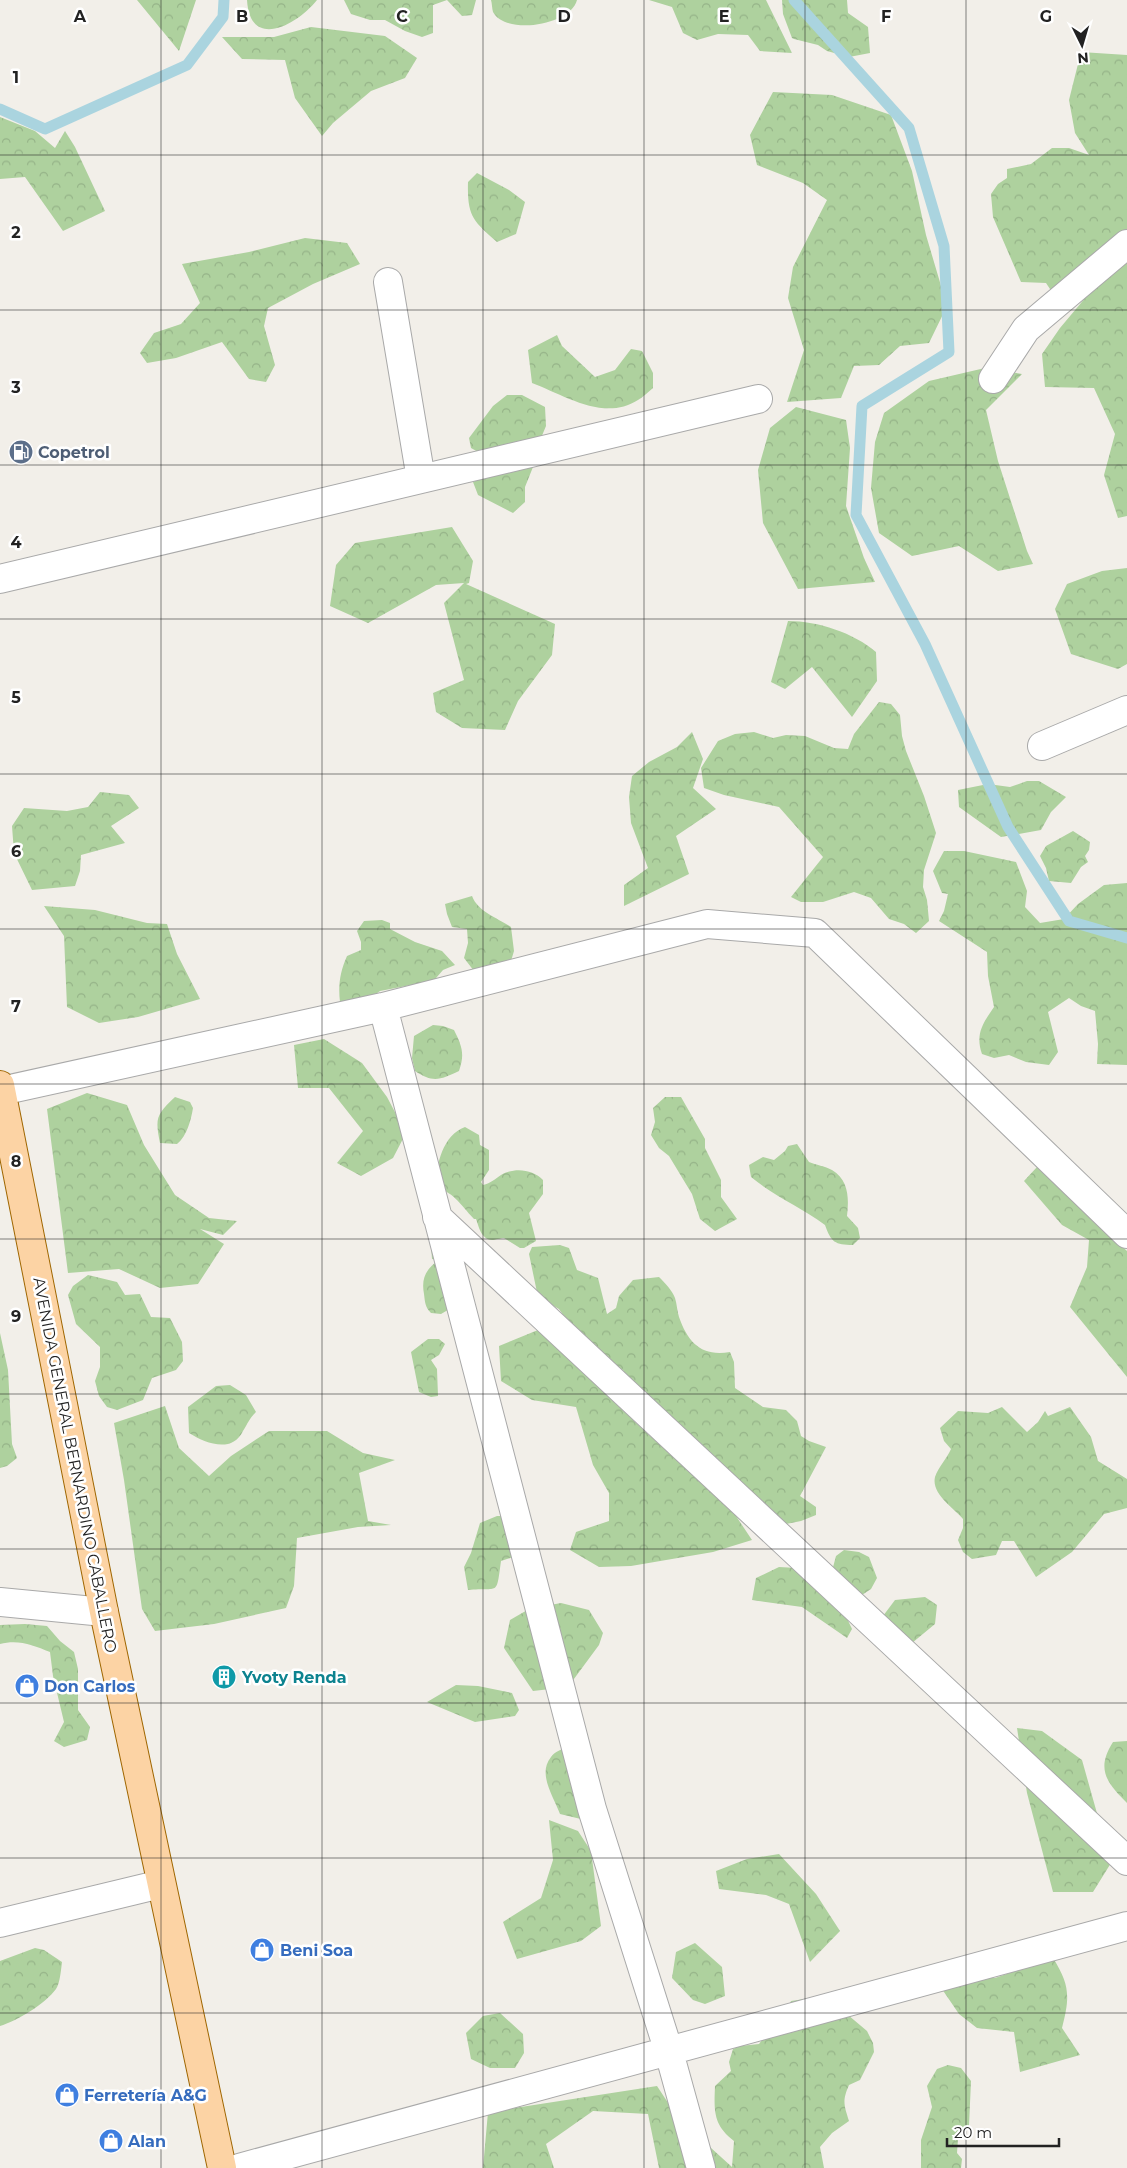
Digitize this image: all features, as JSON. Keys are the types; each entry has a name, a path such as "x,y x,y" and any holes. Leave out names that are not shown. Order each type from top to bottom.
{"main road":[{"name":"AVENIDA GENERAL BERNARDINO CABALLERO","path":"1,1088 104,1612 222,2168"}],"street":[{"path":"993,379 1026,329 1127,244"},
{"path":"388,282 421,479"},
{"path":"0,579 758,399"},
{"path":"1042,746 1127,710"},
{"path":"1,1088 383,1007 707,924 815,933 1127,1234"},
{"path":"383,1007 592,1809 669,2052 701,2168"},
{"path":"438,1217 1127,1861"},
{"path":"0,1602 104,1612"},
{"path":"0,1923 161,1884"},
{"path":"239,2168 1127,1926"}],"green space":[{"path":"137,0 196,0 179,51"},
{"path":"247,0 317,0 298,18 276,28 265,29 256,25 250,16"},
{"path":"344,0 447,0 433,5 433,33 422,37 405,31 385,20 370,20 351,14"},
{"path":"447,0 476,0 472,15 462,16"},
{"path":"491,0 577,0 572,9 563,16 538,24 524,25 511,24 500,19 493,12"},
{"path":"649,0 766,0 792,53 760,51 748,35 718,34 697,40 683,33 672,7"},
{"path":"782,0 847,0 848,13 868,27 870,53 849,57 827,51 818,45 792,38 783,14"},
{"path":"311,27 385,36 417,58 405,78 371,91 333,123 322,136 295,98 285,60 242,59 222,37 274,37"},
{"path":"1081,52 1127,55 1127,230 1121,247 1068,291 1050,289 1046,283 1021,282 993,217 991,194 998,184 1007,178 1007,169 1031,164 1052,148 1069,148 1089,155 1075,133 1069,100"},
{"path":"773,92 832,95 891,115 912,171 926,235 947,306 929,343 900,346 879,365 854,366 841,398 787,402 804,350 788,298 793,267 827,200 803,183 757,165 750,135"},
{"path":"0,117 35,131 55,148 65,131 75,147 105,211 63,231 25,177 0,179"},
{"path":"477,173 509,190 525,202 516,234 497,242 482,229 473,217 469,203 468,182"},
{"path":"305,238 347,243 360,264 313,284 268,308 264,326 275,365 266,382 249,379 222,342 176,358 147,363 140,353 154,333 181,324 200,303 182,264 249,252"},
{"path":"1127,260 1127,516 1118,518 1104,475 1115,434 1094,388 1045,387 1042,354 1060,328 1112,266"},
{"path":"557,335 562,346 595,377 615,370 631,349 642,351 653,373 653,388 638,400 625,406 612,408 584,404 532,383 528,350"},
{"path":"985,368 1022,374 986,410 998,461 1033,564 998,571 959,546 912,556 879,533 871,488 875,442 884,413 929,381"},
{"path":"507,395 522,395 545,407 546,426 541,438 480,453 471,448 469,438 493,406"},
{"path":"796,407 846,420 850,448 846,506 864,558 875,582 798,589 763,523 758,470 770,428"},
{"path":"537,457 525,487 525,502 513,513 478,495 473,482 508,466"},
{"path":"452,527 473,561 469,583 466,584 555,624 552,655 518,701 505,730 462,728 436,712 433,693 464,680 444,603 464,583 436,585 368,623 330,606 336,565 355,543"},
{"path":"1127,568 1127,664 1118,669 1071,654 1055,609 1067,584 1102,571"},
{"path":"788,621 811,623 835,629 857,639 876,652 877,681 852,717 812,667 785,689 771,682"},
{"path":"879,702 891,704 900,715 906,751 936,833 924,870 923,887 927,900 929,921 916,933 904,924 889,919 871,898 854,892 823,902 801,902 791,897 823,857 779,807 724,795 704,788 701,768 718,741 735,734 754,732 773,738 786,735 805,736 834,748 848,749 854,734"},
{"path":"692,732 703,759 693,788 716,809 676,836 689,874 624,906 624,885 648,868 631,823 629,797 632,776 649,762 677,747"},
{"path":"1027,781 1039,781 1066,797 1051,812 1041,830 1001,837 959,807 958,790 988,784 1010,787"},
{"path":"100,792 129,795 139,808 111,826 125,843 81,855 80,871 75,886 32,890 14,853 12,826 24,808 67,811 88,807"},
{"path":"1073,831 1090,842 1089,850 1085,856 1088,862 1081,867 1071,883 1049,881 1046,868 1040,856 1046,846"},
{"path":"944,851 964,851 1016,862 1027,891 1025,907 1040,923 1064,919 1078,904 1104,885 1127,883 1127,1065 1097,1064 1098,1044 1095,1011 1081,1006 1069,998 1048,1012 1058,1052 1049,1065 1026,1062 1009,1055 994,1058 982,1054 979,1040 981,1029 994,1007 988,976 987,952 939,921 944,911 948,894 942,893 933,871"},
{"path":"472,896 475,902 489,914 511,927 514,951 511,961 474,971 464,958 468,943 467,929 452,927 445,904"},
{"path":"44,906 95,910 147,923 167,924 177,954 200,999 138,1017 99,1023 67,1007 64,936"},
{"path":"382,920 390,923 390,929 415,942 442,951 455,965 443,970 430,985 411,985 380,991 355,1009 340,1002 339,984 343,968 347,956 361,950 361,942 357,931 364,921"},
{"path":"433,1025 454,1030 461,1046 462,1055 459,1071 437,1079 421,1075 415,1071 412,1058 414,1036"},
{"path":"324,1039 362,1063 387,1097 406,1133 393,1158 361,1176 337,1163 363,1131 329,1088 298,1088 294,1045"},
{"path":"87,1093 127,1105 144,1145 175,1195 209,1218 237,1221 223,1235 200,1229 224,1244 198,1284 160,1288 119,1269 68,1273 47,1109"},
{"path":"175,1097 190,1102 193,1108 190,1123 177,1144 160,1143 158,1117"},
{"path":"665,1097 681,1097 705,1139 705,1148 721,1180 721,1197 737,1219 715,1231 700,1219 692,1194 669,1156 659,1148 651,1135 655,1122 653,1108"},
{"path":"465,1127 479,1135 480,1145 489,1150 489,1170 481,1182 483,1185 506,1172 517,1170 529,1171 543,1180 543,1194 529,1213 536,1241 524,1248 520,1248 504,1238 492,1240 485,1237 476,1219 453,1197 436,1186 437,1169 442,1151 451,1136"},
{"path":"797,1144 809,1162 832,1170 838,1174 845,1184 848,1197 847,1216 858,1228 860,1238 853,1245 834,1241 825,1225 751,1177 749,1165 763,1157 774,1160 788,1146"},
{"path":"1037,1167 1127,1251 1127,1377 1070,1307 1087,1267 1089,1240 1062,1225 1024,1181"},
{"path":"437,1217 453,1307 441,1314 431,1313 428,1309 423,1288 428,1270 439,1260 432,1259 431,1245"},
{"path":"560,1245 569,1248 577,1270 598,1278 607,1314 616,1308 619,1296 633,1280 659,1277 674,1295 679,1317 692,1341 704,1350 720,1353 730,1352 734,1362 735,1388 763,1407 786,1410 797,1421 801,1436 826,1447 800,1496 816,1507 816,1515 801,1521 776,1526 631,1389 623,1370 604,1360 582,1342 559,1309 538,1297 529,1254 532,1247"},
{"path":"88,1275 117,1282 125,1295 140,1294 151,1317 170,1318 182,1342 183,1361 176,1370 152,1378 143,1400 117,1410 107,1407 99,1396 95,1381 100,1367 100,1347 76,1324 68,1295 73,1286"},
{"path":"538,1330 650,1436 686,1460 726,1501 752,1540 713,1552 631,1566 599,1567 570,1550 576,1532 609,1521 609,1493 593,1465 576,1407 532,1400 501,1381 499,1346"},
{"path":"0,1333 8,1370 12,1444 17,1458 7,1466 0,1468"},
{"path":"428,1339 439,1339 445,1344 439,1355 431,1360 437,1369 438,1396 431,1397 419,1392 411,1352"},
{"path":"230,1385 246,1395 256,1412 238,1438 232,1442 218,1444 210,1443 189,1433 188,1407 216,1386"},
{"path":"165,1406 179,1448 209,1476 231,1456 269,1431 327,1431 363,1453 395,1460 359,1473 368,1521 391,1525 358,1527 297,1538 294,1586 286,1608 214,1624 155,1631 142,1609 114,1423"},
{"path":"1002,1407 1027,1432 1038,1422 1045,1411 1048,1416 1070,1407 1091,1437 1098,1461 1127,1479 1127,1508 1104,1514 1072,1552 1036,1577 1014,1541 1002,1541 996,1555 972,1559 963,1552 958,1540 963,1528 963,1519 936,1489 936,1474 951,1449 944,1441 940,1428 958,1411 988,1413"},
{"path":"497,1516 506,1516 513,1557 501,1561 495,1588 468,1590 464,1567 471,1553 480,1523"},
{"path":"844,1550 859,1552 869,1557 877,1578 871,1589 859,1597 832,1571 836,1556"},
{"path":"779,1567 797,1568 842,1608 852,1629 847,1638 802,1607 752,1600 756,1578"},
{"path":"925,1597 937,1605 935,1624 912,1643 883,1616 895,1600"},
{"path":"561,1603 589,1610 603,1633 599,1645 568,1687 533,1691 504,1648 510,1620 529,1609"},
{"path":"25,1624 47,1626 60,1641 74,1652 78,1669 78,1710 90,1727 87,1740 64,1747 54,1741 64,1722 53,1676 50,1652 19,1642 0,1644 0,1625"},
{"path":"456,1685 478,1686 512,1693 519,1710 515,1716 475,1722 427,1702"},
{"path":"1017,1728 1042,1731 1082,1760 1111,1863 1093,1892 1053,1892 1027,1793"},
{"path":"1127,1741 1127,1803 1109,1782 1104,1768 1105,1760 1113,1742"},
{"path":"568,1746 585,1820 560,1814 546,1778 547,1764 552,1755"},
{"path":"549,1820 578,1831 591,1851 601,1926 581,1941 517,1959 503,1922 541,1898 553,1860"},
{"path":"779,1854 816,1894 840,1931 810,1962 789,1904 766,1895 719,1889 716,1871 747,1859"},
{"path":"695,1943 722,1967 725,1996 705,2004 693,2000 672,1978 676,1952"},
{"path":"35,1948 44,1950 62,1962 56,1989 38,2006 0,2026 0,1961"},
{"path":"1053,1958 1063,1976 1067,1991 1062,2028 1080,2055 1020,2072 1014,2032 977,2028 959,2014 931,1973 995,1978"},
{"path":"811,1998 835,2004 867,2031 873,2043 874,2052 860,2080 849,2085 845,2095 844,2103 849,2121 832,2133 820,2147 824,2168 659,2168 648,2114 593,2111 546,2144 554,2168 483,2168 488,2112 657,2086 678,2118 732,2167 734,2141 718,2123 715,2110 715,2086 731,2071 729,2062 733,2049 740,2046 759,2044 770,2029 783,2019 791,2001"},
{"path":"500,2013 523,2034 524,2053 515,2068 490,2068 471,2059 466,2033 483,2016"},
{"path":"948,2065 961,2068 971,2081 969,2126 958,2139 957,2153 962,2159 961,2168 921,2168 921,2140 932,2107 927,2086 937,2069"}],"waterway":[{"path":"0,109 45,129 187,65 223,17 224,0"},
{"path":"794,0 909,128 944,246 949,352 862,406 856,515 925,644 1008,827 1069,921 1127,938"}],"place":[{"name":"Copetrol","path":"21,452"},
{"name":"Yvoty Renda","path":"224,1677"},
{"name":"Don Carlos","path":"27,1686"},
{"name":"Beni Soa","path":"262,1950"},
{"name":"Ferretería A&G","path":"67,2095"},
{"name":"Alan","path":"111,2141"}]}
